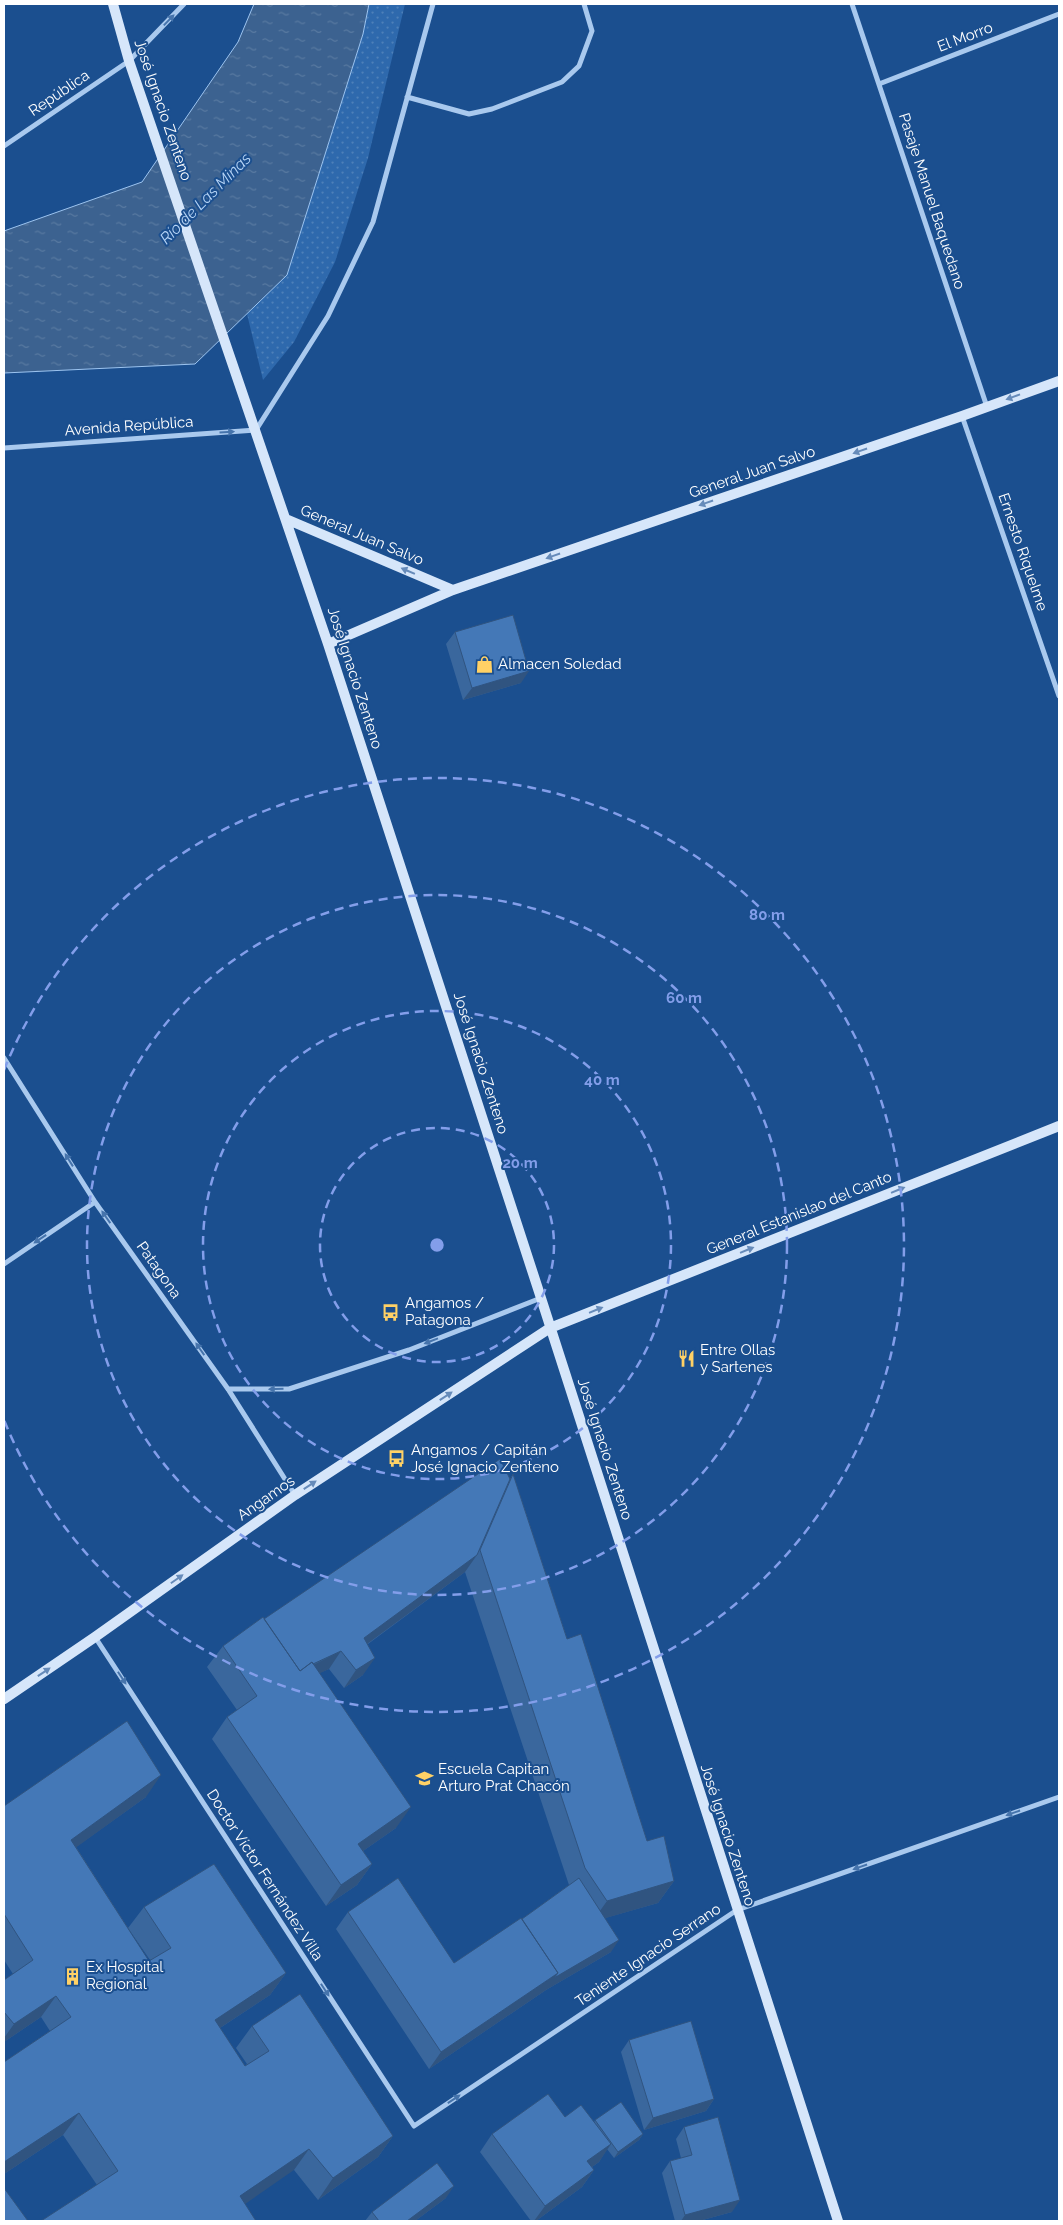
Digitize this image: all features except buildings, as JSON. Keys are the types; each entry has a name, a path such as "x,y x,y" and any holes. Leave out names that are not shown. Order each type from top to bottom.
{"street":[{"name":"José Ignacio Zenteno","path":"113,4 129,60 241,384 328,644 838,2221"},
{"name":"República","path":"4,146 129,60 184,4"},
{"path":"256,430 328,316 373,222 433,4"},
{"path":"407,97 469,114 492,109 562,82 578,66 592,31 584,4"},
{"name":"Pasaje Manuel Baquedano","path":"852,4 987,407"},
{"name":"El Morro","path":"879,84 1059,14"},
{"name":"General Juan Salvo","path":"328,644 453,590 962,416 1059,380"},
{"name":"Ernesto Riquelme","path":"962,416 1059,696"},
{"name":"Avenida República","path":"4,448 256,430"},
{"name":"General Juan Salvo","path":"286,519 453,590"},
{"name":"Patagona","path":"4,1058 95,1202 228,1389 295,1495"},
{"name":"General Estanislao del Canto","path":"550,1328 1059,1126"},
{"path":"4,1264 95,1202"},
{"path":"228,1389 289,1389 409,1350 541,1298"},
{"name":"Angamos","path":"4,1699 295,1495 550,1328"},
{"name":"Doctor Víctor Fernández Villa","path":"95,1637 414,2126"},
{"name":"Teniente Ignacio Serrano","path":"414,2126 737,1910 1059,1797"}],"shaded area":[{"path":"369,4 405,4 368,158 335,262 294,342 263,380 247,314 287,275 363,34"}],"water":[{"name":"Río de Las Minas","path":"254,4 369,4 363,34 287,275 195,364 4,373 4,231 142,182 238,42"}],"place":[{"name":"Almacen Soledad","path":"484,664"},
{"name":"Angamos / Patagona","path":"391,1312"},
{"name":"Entre Ollas y Sartenes","path":"686,1359"},
{"name":"Angamos / Capitán José Ignacio Zenteno","path":"397,1459"},
{"name":"Escuela Capitan Arturo Prat Chacón","path":"424,1778"},
{"name":"Ex Hospital Regional","path":"72,1976"}]}
